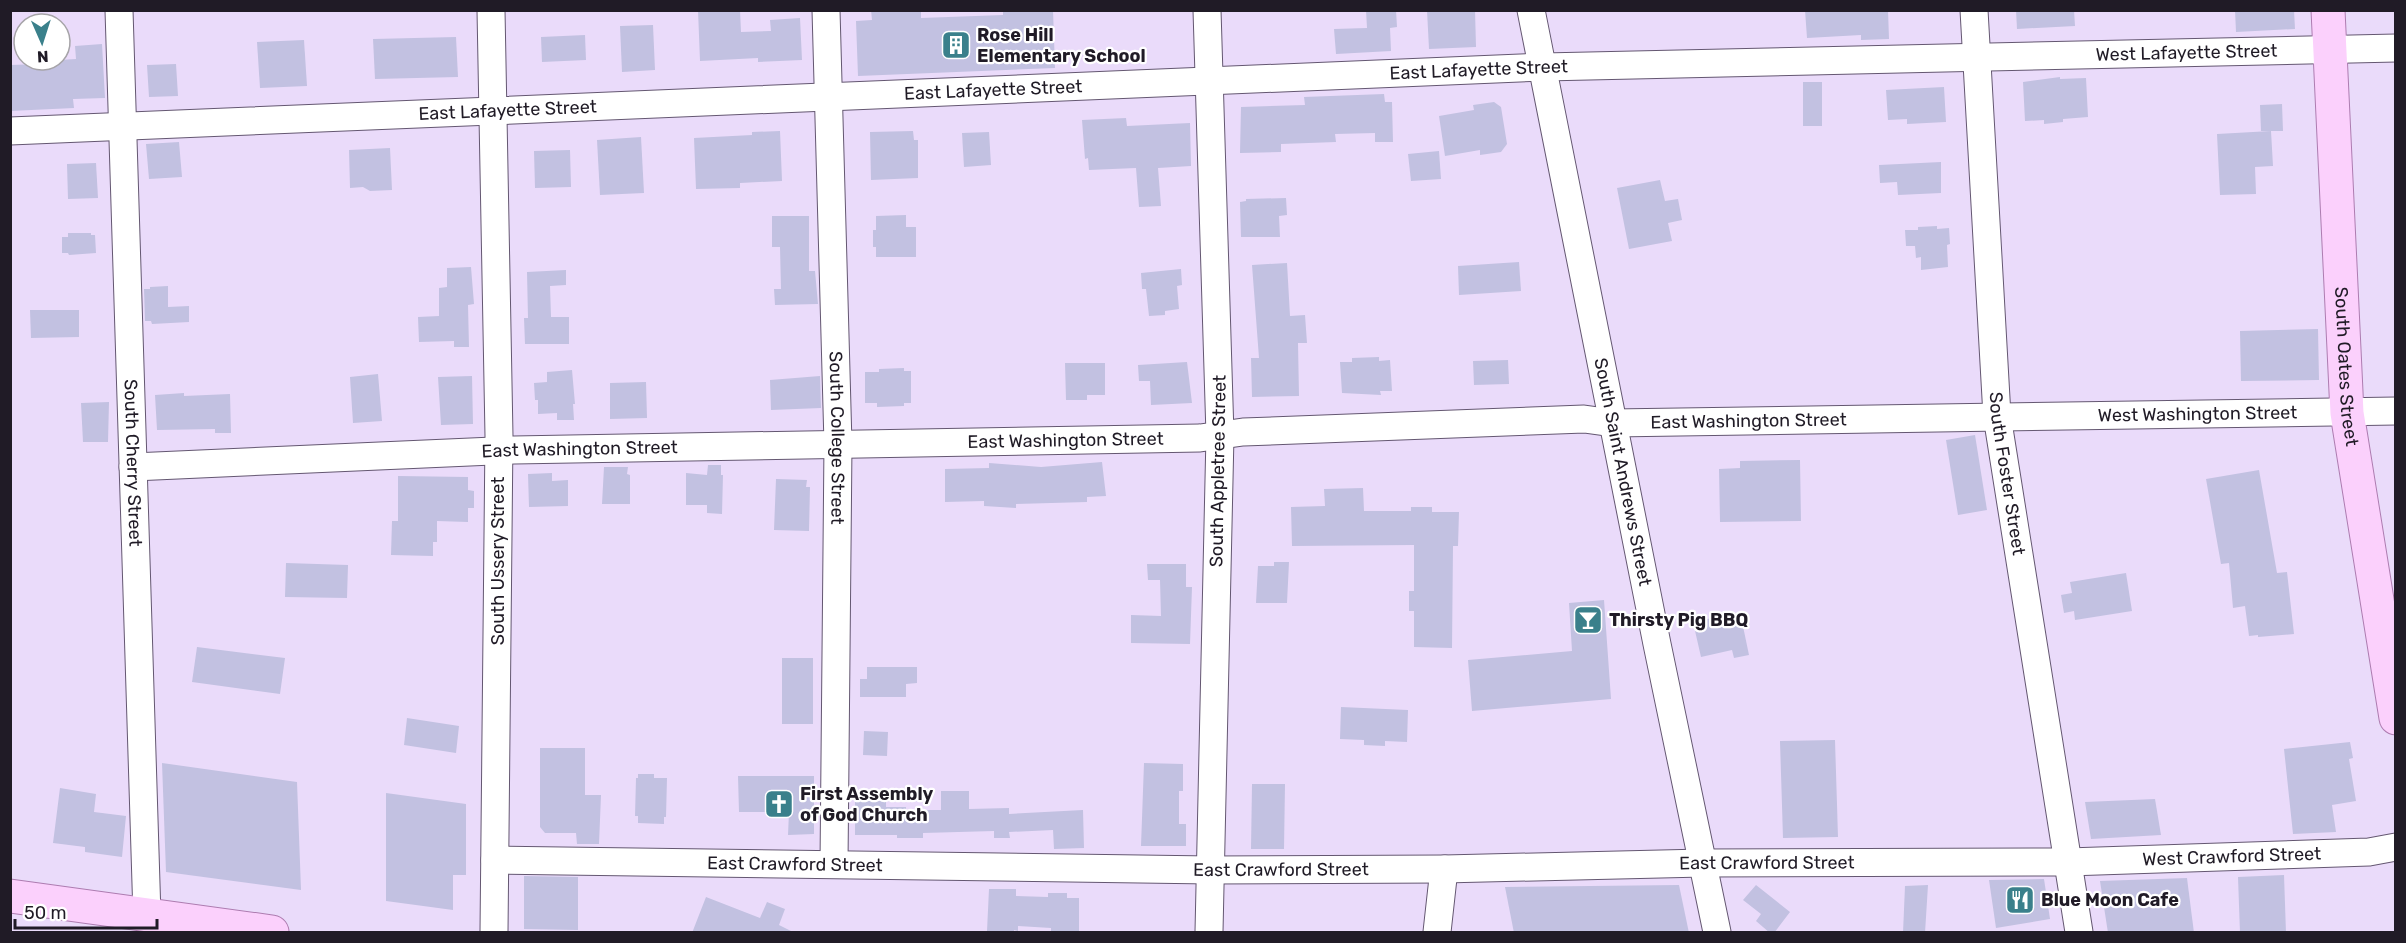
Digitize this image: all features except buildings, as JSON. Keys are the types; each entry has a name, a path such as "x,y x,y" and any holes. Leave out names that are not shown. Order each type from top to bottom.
{"main road":[{"name":"South Oates Street","path":"2328,10 2347,412 2396,718"},
{"path":"10,896 272,933"}],"street":[{"name":"South Cherry Street","path":"119,10 147,916"},
{"name":"South Ussery Street","path":"491,10 499,451 494,933"},
{"name":"South College Street","path":"826,10 838,444 834,864"},
{"name":"South Appletree Street","path":"1207,10 1220,435 1209,933"},
{"name":"South Saint Andrews Street","path":"1531,10 1717,933"},
{"name":"South Foster Street","path":"1974,10 1997,416 2079,933"},
{"name":"West Lafayette Street","path":"1977,57 2396,48"},
{"name":"East Lafayette Street","path":"10,131 1544,67 1977,57"},
{"name":"West Washington Street","path":"1997,416 2396,411"},
{"name":"East Washington Street","path":"133,467 499,451 1200,438 1243,432 1584,419 1613,423 1997,416"},
{"name":"West Crawford Street","path":"2068,862 2369,852 2396,847"},
{"name":"East Crawford Street","path":"495,860 1211,870 1444,869 1703,863 2068,862"},
{"path":"1437,933 1444,869"}],"place":[{"name":"Rose Hill Elementary School","path":"956,45"},
{"name":"Thirsty Pig BBQ","path":"1588,620"},
{"name":"First Assembly of God Church","path":"779,804"},
{"name":"Blue Moon Cafe","path":"2020,900"}]}
